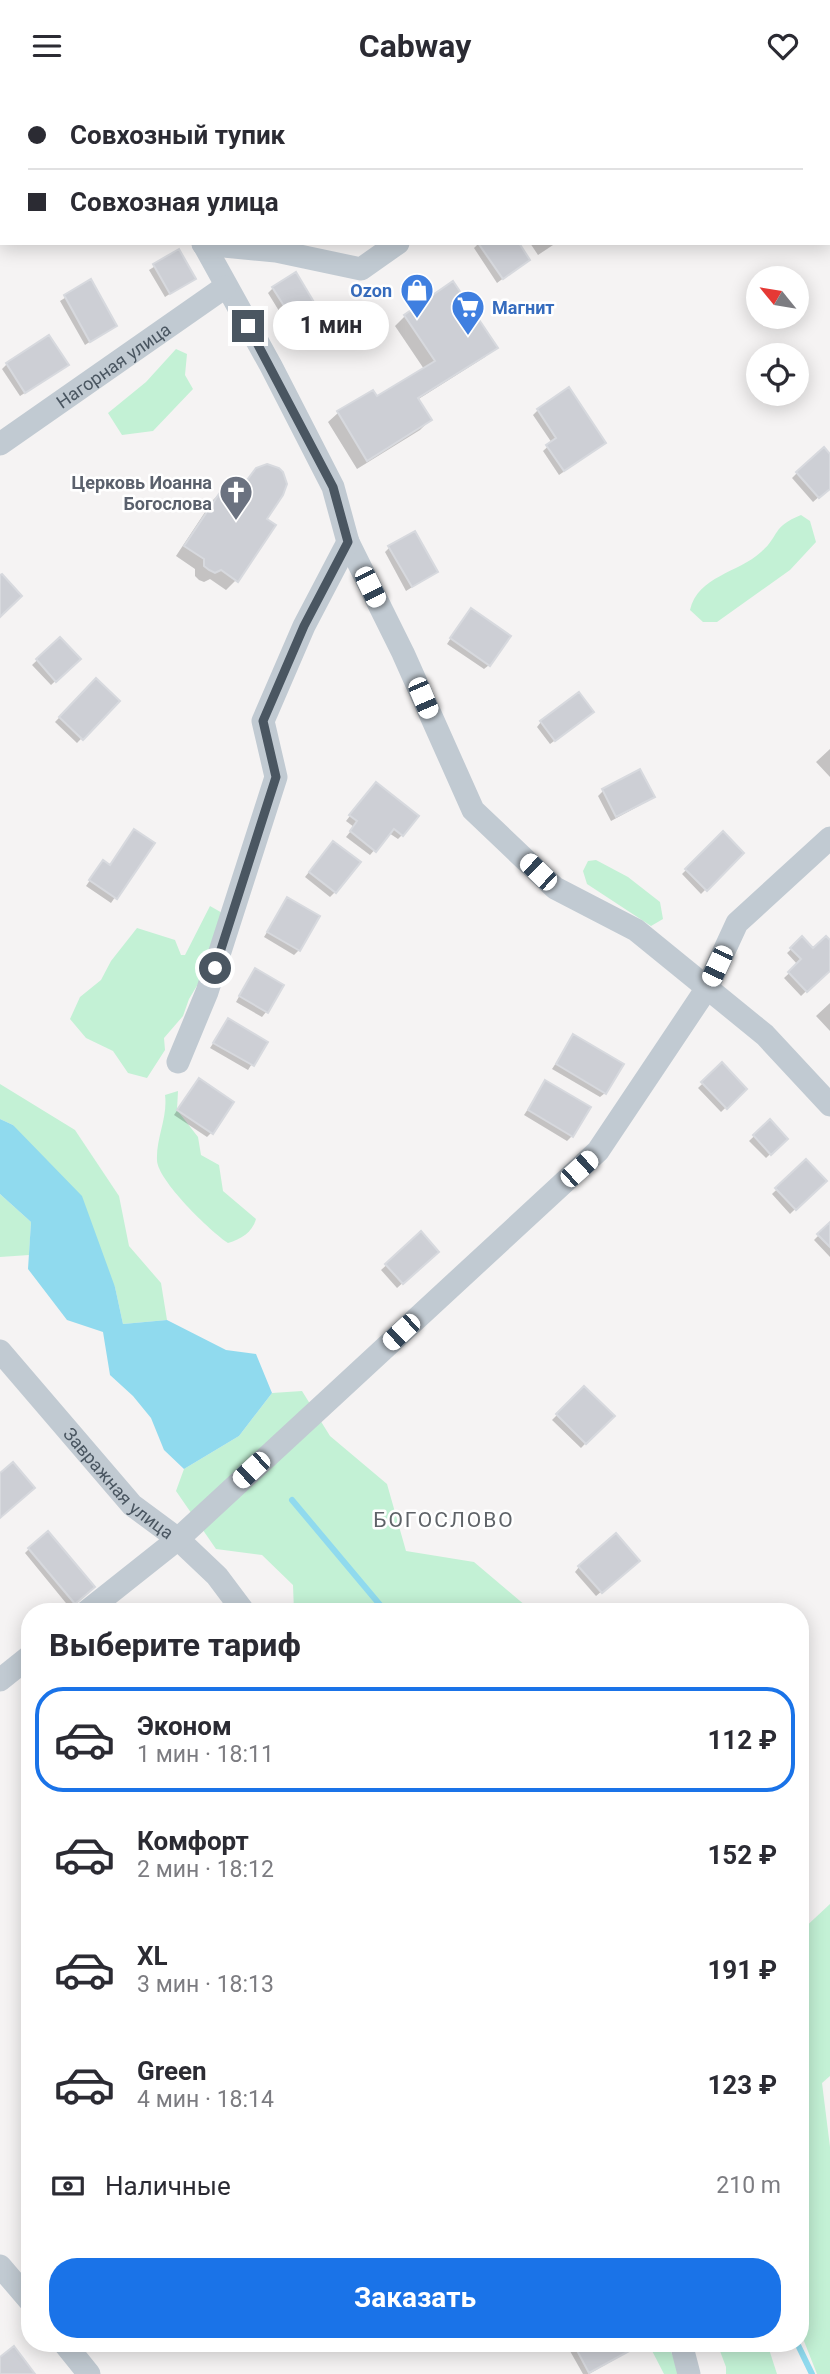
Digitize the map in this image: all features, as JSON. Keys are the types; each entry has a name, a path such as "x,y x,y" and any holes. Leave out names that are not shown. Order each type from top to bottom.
{"street":[{"path":"204,245 271,366 333,487 348,542 403,653 473,810 555,888 636,930 765,1035 830,1105"},
{"path":"213,245 276,251 361,269 395,245"},
{"name":"Нагорная улица","path":"0,444 225,286"},
{"path":"177,1062 207,992 276,777 263,721 304,626 348,542"},
{"path":"97,1603 178,1539 598,1151 707,988 737,923 830,838"},
{"name":"Завражная улица","path":"0,1350 132,1505 178,1539 217,1576 237,1603"},
{"path":"0,1679 21,1663"},
{"path":"0,2266 21,2290"},
{"path":"71,2352 89,2374"},
{"path":"683,2352 689,2374"}],"green space":[{"path":"176,349 187,354 185,375 193,389 153,431 122,435 108,413 146,382"},
{"path":"801,515 810,521 816,542 790,570 717,622 703,622 690,610 694,599 710,582 752,559 767,546 780,528"},
{"path":"596,860 628,877 660,902 663,919 651,926 587,884 583,871 588,861"},
{"path":"210,906 224,914 213,959 189,999 183,1016 164,1038 165,1050 147,1078 128,1073 113,1051 86,1038 70,1019 80,997 101,980 111,961 137,928 175,940 181,955 185,955"},
{"path":"0,1084 75,1130 119,1196 129,1246 161,1283 167,1320 123,1324 115,1287 13,1125 0,1119"},
{"path":"178,1091 177,1110 198,1137 201,1155 219,1165 223,1191 256,1219 249,1232 228,1243 198,1217 159,1169 157,1152 165,1111 165,1095"},
{"path":"0,1194 31,1222 29,1255 0,1257"},
{"path":"302,1391 330,1436 387,1484 406,1551 474,1562 522,1603 294,1603 293,1585 262,1555 216,1549 176,1491 184,1469 239,1436 272,1393"},
{"path":"830,1904 830,2076 822,2083 830,2147 830,2374 817,2374 808,2352 809,1924"},
{"path":"653,2352 671,2352 681,2374 664,2374"},
{"path":"720,2352 770,2352 777,2374 726,2374"}],"water":[{"path":"0,1119 13,1125 82,1196 115,1287 123,1324 167,1320 226,1350 256,1354 272,1393 239,1436 184,1469 164,1450 151,1418 133,1396 110,1375 103,1332 67,1320 28,1269 31,1222 0,1194"}],"building":[{"path":"479,245 520,245 530,260 503,279"},
{"path":"179,249 196,279 170,294 153,264"},
{"path":"296,272 321,314 298,328 272,287"},
{"path":"91,279 117,326 90,342 64,295"},
{"path":"453,281 498,348 418,398 432,420 367,461 337,411 373,390 377,396 435,361 404,315"},
{"path":"49,335 69,365 25,393 6,363"},
{"path":"569,387 606,443 564,471 546,445 556,438 537,409"},
{"path":"824,447 830,454 830,489 819,498 796,472"},
{"name":"Церковь Иоанна Богослова","path":"267,464 283,472 287,484 267,519 276,525 238,582 221,570 215,573 209,570 204,566 204,559 184,546 223,488 235,496 256,468"},
{"path":"415,531 438,572 412,587 388,546"},
{"path":"2,574 22,596 0,617 0,575"},
{"path":"471,608 511,636 490,666 450,638"},
{"path":"60,637 81,659 56,682 36,659"},
{"path":"96,678 120,701 83,740 59,717"},
{"path":"579,692 594,712 555,741 540,721"},
{"path":"640,769 655,797 616,817 602,789"},
{"path":"376,782 419,816 403,836 394,829 376,852 350,831 357,821 349,815"},
{"path":"134,829 155,843 117,899 89,880 103,860 110,865"},
{"path":"723,831 744,853 707,891 685,869"},
{"path":"333,841 361,862 336,893 309,872"},
{"path":"287,897 320,916 300,951 267,932"},
{"path":"802,936 813,948 826,936 830,940 830,971 807,992 788,972 801,959 790,948"},
{"path":"255,968 284,985 268,1013 239,996"},
{"path":"228,1018 268,1042 254,1066 213,1043"},
{"path":"573,1034 624,1064 606,1094 556,1064"},
{"path":"722,1062 747,1089 727,1109 701,1082"},
{"path":"199,1078 234,1102 213,1134 177,1110"},
{"path":"545,1080 591,1107 573,1137 528,1110"},
{"path":"770,1119 788,1139 771,1155 753,1135"},
{"path":"806,1159 827,1181 796,1210 775,1188"},
{"path":"830,1222 830,1247 817,1234"},
{"path":"421,1231 439,1252 403,1284 385,1264"},
{"path":"584,1386 615,1416 586,1444 556,1414"},
{"path":"13,1462 35,1488 0,1518 0,1473"},
{"path":"48,1531 95,1587 74,1603 28,1548"},
{"path":"616,1533 640,1561 602,1593 578,1566"},
{"path":"14,2346 35,2374 0,2374 0,2357"},
{"path":"578,2352 627,2352 589,2373"}],"waterway":[{"path":"292,1500 378,1603"},
{"path":"801,2352 812,2374"}],"place":[{"name":"Ozon","path":"417,320"},
{"name":"Магнит","path":"468,337"},
{"name":"Церковь Иоанна Богослова","path":"236,522"}],"district":[{"name":"БОГОСЛОВО","path":"444,1520"}],"route":[{"path":"215,968 276,777 263,721 304,626 348,542 333,487 248,326"}]}
